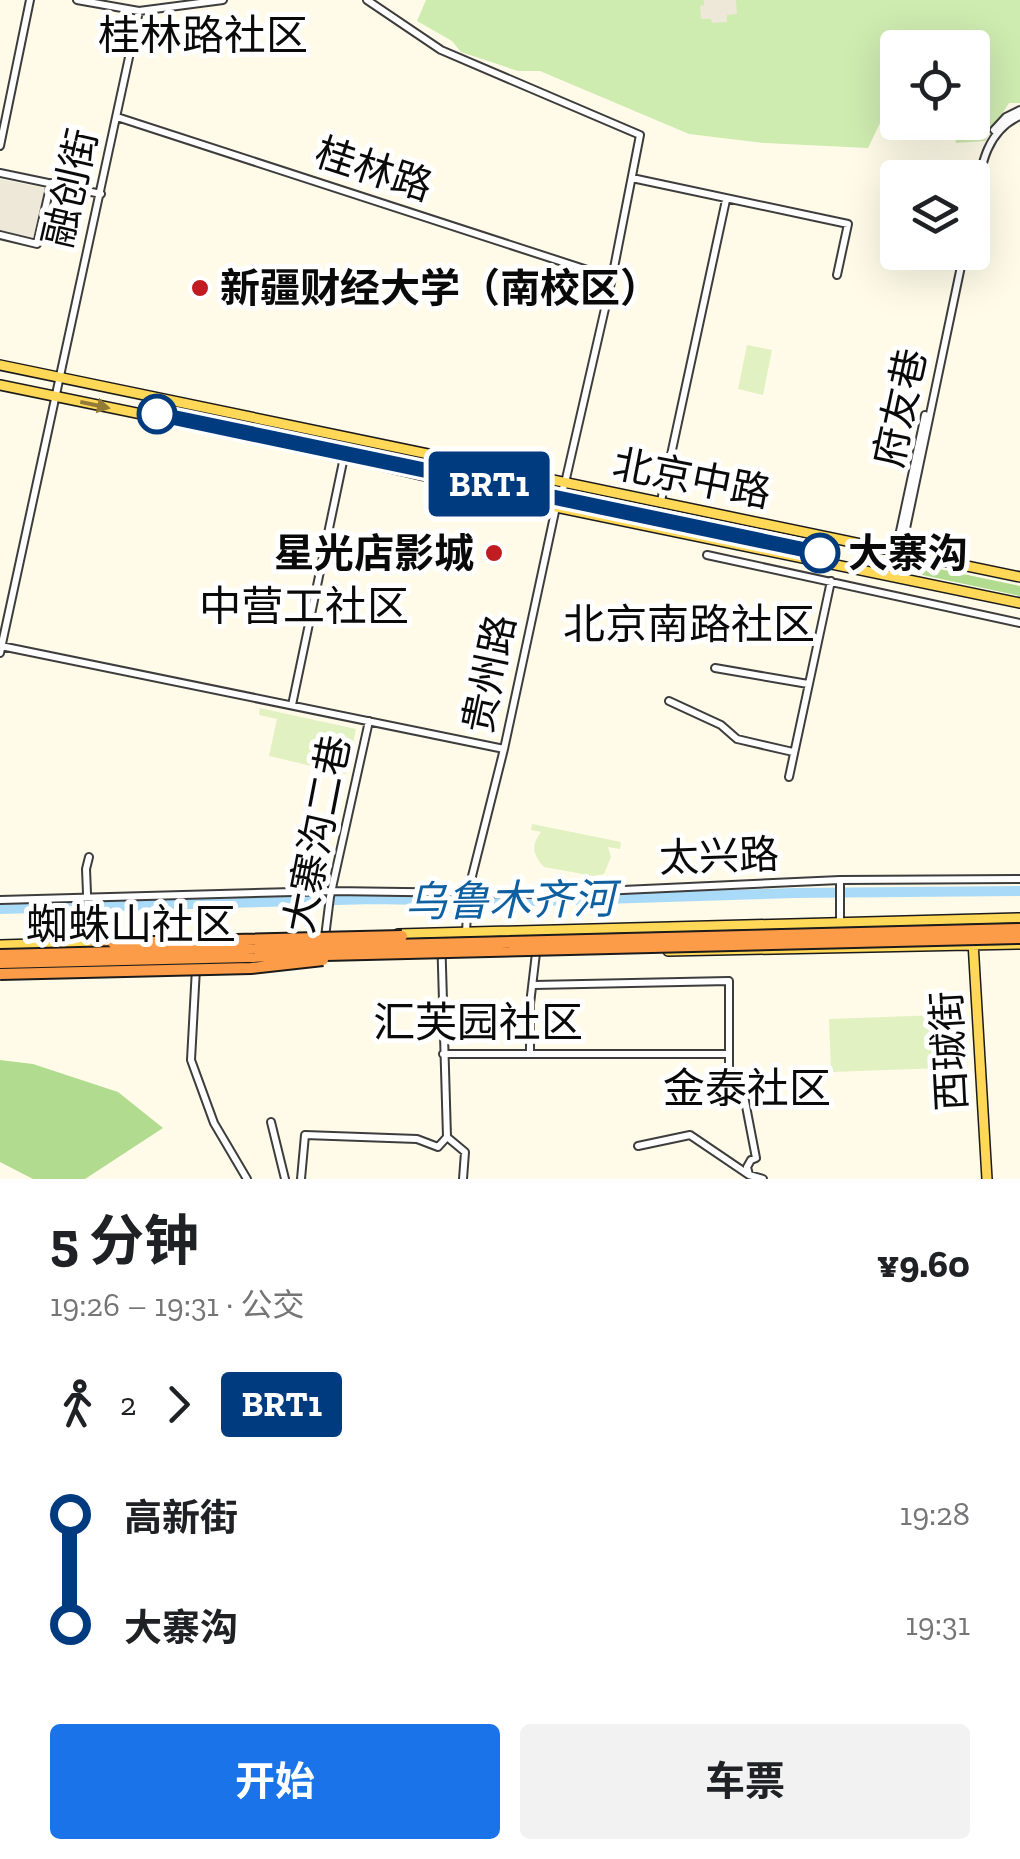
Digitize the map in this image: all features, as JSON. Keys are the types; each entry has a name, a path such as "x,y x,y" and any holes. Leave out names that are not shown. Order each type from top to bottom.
{"highway":[{"path":"0,955 1020,929"},
{"path":"92,942 410,936 442,943"},
{"path":"0,968 353,954 1020,941"}],"main road":[{"name":"北京中路","path":"0,365 1020,576"},
{"name":"北京中路","path":"0,385 344,457 556,507 1020,603"},
{"path":"0,968 324,958 442,943 466,933 1020,918"},
{"name":"西珹街","path":"973,919 987,1179"},
{"path":"0,945 325,936 442,943 466,954 973,947 1020,941"}],"street":[{"path":"0,146 30,0"},
{"path":"76,0 139,11 223,0"},
{"name":"贵州路","path":"366,0 442,50 640,136 612,278 468,893 466,954"},
{"name":"融创街","path":"1,650 139,11"},
{"path":"980,160 998,124 1020,113"},
{"path":"985,160 997,131 1020,113"},
{"name":"桂林路","path":"117,117 612,278"},
{"path":"0,173 101,194"},
{"path":"632,178 848,224 837,275"},
{"path":"0,236 37,244 51,184"},
{"path":"661,502 726,200"},
{"name":"府友巷","path":"892,576 958,270"},
{"path":"292,705 344,457"},
{"path":"706,555 1020,624"},
{"path":"789,777 831,582"},
{"path":"1,650 504,748"},
{"path":"715,668 808,684"},
{"path":"669,701 721,725 737,740 793,752"},
{"name":"大寨沟二巷","path":"324,958 331,898 369,721"},
{"path":"88,857 92,942"},
{"name":"太兴路","path":"0,900 88,904 1020,879"},
{"path":"840,882 840,922"},
{"path":"301,1179 304,1135 417,1139 438,1148 447,1137 442,943"},
{"path":"530,1054 536,953"},
{"path":"196,964 191,1060 214,1122 247,1179"},
{"path":"534,985 729,981 729,1073 745,1101 756,1158 747,1166 749,1175"},
{"path":"442,1054 728,1054"},
{"path":"271,1122 285,1179"},
{"path":"638,1146 690,1136 749,1175 762,1179"},
{"path":"447,1137 466,1152 463,1179"}],"green space":[{"path":"426,0 1020,0 1020,103 1009,103 990,133 990,30 880,30 880,123 868,148 765,143 689,134 540,71 518,71 461,52 452,41 417,21"},
{"path":"747,345 772,350 763,395 738,389"},
{"path":"901,561 1020,586 1020,596 899,570"},
{"path":"260,708 356,729 346,774 269,756 277,719 259,715"},
{"path":"532,824 621,842 620,849 608,847 611,857 604,874 593,876 544,867 534,850 541,832 531,830"},
{"path":"940,1015 942,1068 831,1072 829,1019"},
{"path":"0,1060 33,1064 118,1092 163,1128 85,1179 33,1179 0,1162"}],"shaded area":[{"path":"704,0 736,0 737,14 727,15 727,22 701,19 700,6"},
{"path":"0,179 45,188 33,239 0,231"}],"waterway":[{"name":"乌鲁木齐河","path":"0,909 375,899 505,902 1020,891"}],"bus line":[{"name":"BRT1","path":"157,414 820,553"}],"place":[{"name":"新疆财经大学（南校区）","path":"200,288"},
{"name":"星光店影城","path":"494,553"},
{"name":"大寨沟","path":"820,553"}],"district":[{"name":"桂林路社区","path":"203,35"},
{"name":"中营工社区","path":"304,606"},
{"name":"北京南路社区","path":"689,624"},
{"name":"蜘蛛山社区","path":"131,924"},
{"name":"汇芙园社区","path":"478,1022"},
{"name":"金泰社区","path":"747,1088"}]}
